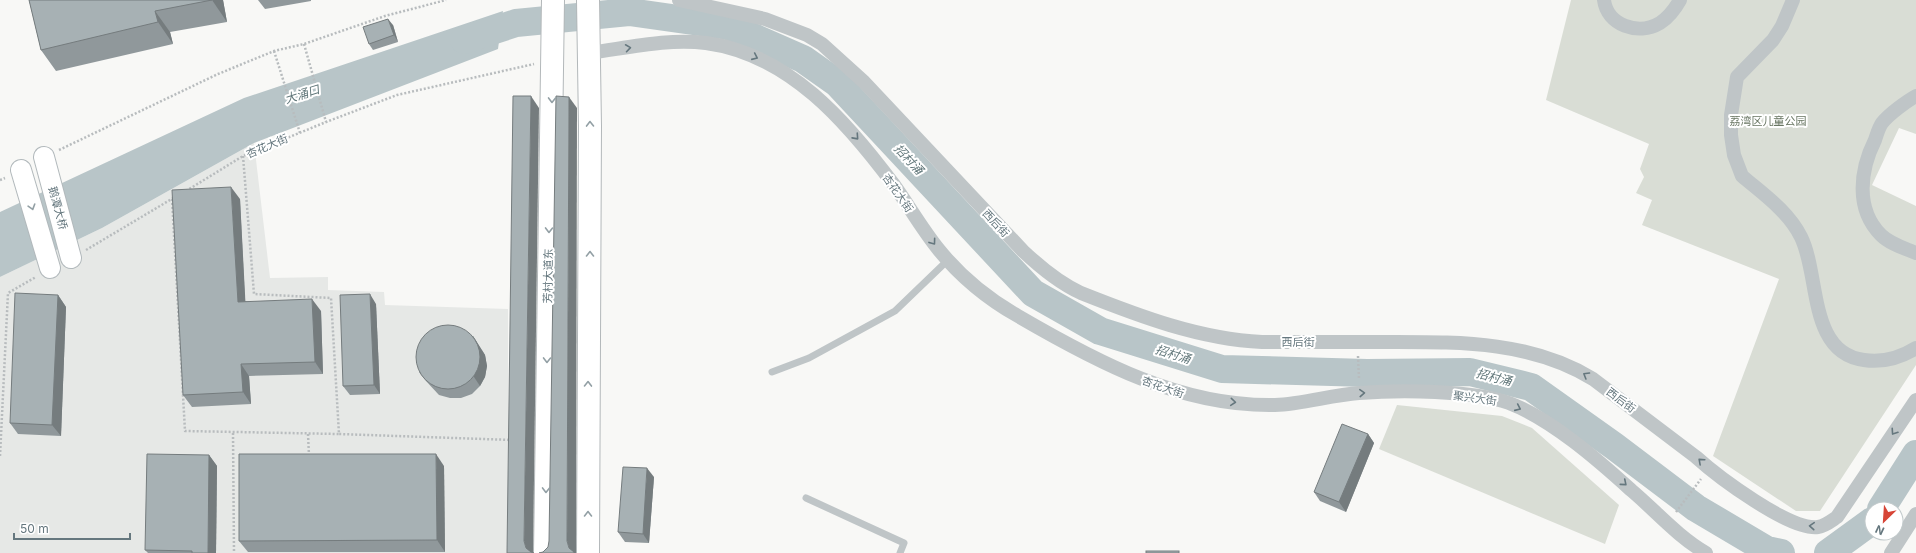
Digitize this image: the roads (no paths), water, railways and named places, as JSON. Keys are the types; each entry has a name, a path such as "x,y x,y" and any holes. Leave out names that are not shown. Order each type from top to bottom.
{"highway":[{"path":"588,10 590,223 588,553"},
{"name":"芳村大道东","path":"545,553 553,11"}],"street":[{"name":"西后街","path":"679,0 765,19 807,35 822,44 864,82 1023,251 1042,268 1069,288 1130,311 1214,337 1262,342 1460,343 1503,346 1522,350 1559,362 1593,379 1696,457 1709,469 1765,508 1790,521 1804,526 1818,527 1837,517 1916,400"},
{"path":"1604,0 1605,10 1610,17 1627,28 1645,28 1658,24 1673,12 1680,0"},
{"path":"1792,0 1782,26 1773,40 1737,77 1731,115 1734,155 1738,168 1742,176 1788,216 1801,237 1810,262 1820,317 1825,332 1834,344 1843,353 1857,359 1877,362 1902,356 1916,348"},
{"name":"杏花大街","path":"589,53 680,42 703,43 741,51 776,68 794,79 838,117 869,152 948,260 972,284 993,301 1046,332 1150,383 1194,397"},
{"path":"1916,96 1882,123 1867,157 1862,187 1864,203 1870,220 1881,235 1893,243 1916,253"},
{"name":"鹅潭大桥","path":"44,157 71,258"},
{"path":"21,170 50,268"},
{"name":"聚兴大街","path":"1194,397 1223,402 1278,405 1360,393 1408,392 1484,398 1507,403 1532,414 1586,452 1633,491 1659,517 1706,553"},
{"path":"1891,553 1916,514"}],"lane":[{"path":"772,372 809,358 895,311 948,260"},
{"path":"806,498 904,543 900,553"}],"water":[{"name":"大涌口","path":"503,11 498,49 254,143 102,228 0,277 0,212 244,98"}],"waterway":[{"name":"招村涌","path":"464,40 516,23 629,12 728,26 803,59 837,83 1033,293 1100,331 1222,369 1367,373 1470,372 1531,387 1614,446 1696,508 1767,550 1781,553"},
{"name":"招村涌","path":"1886,501 1916,454"},
{"name":"招村涌","path":"1828,553 1864,527"}],"park label":[{"name":"荔湾区儿童公园","path":"1768,121"}]}
